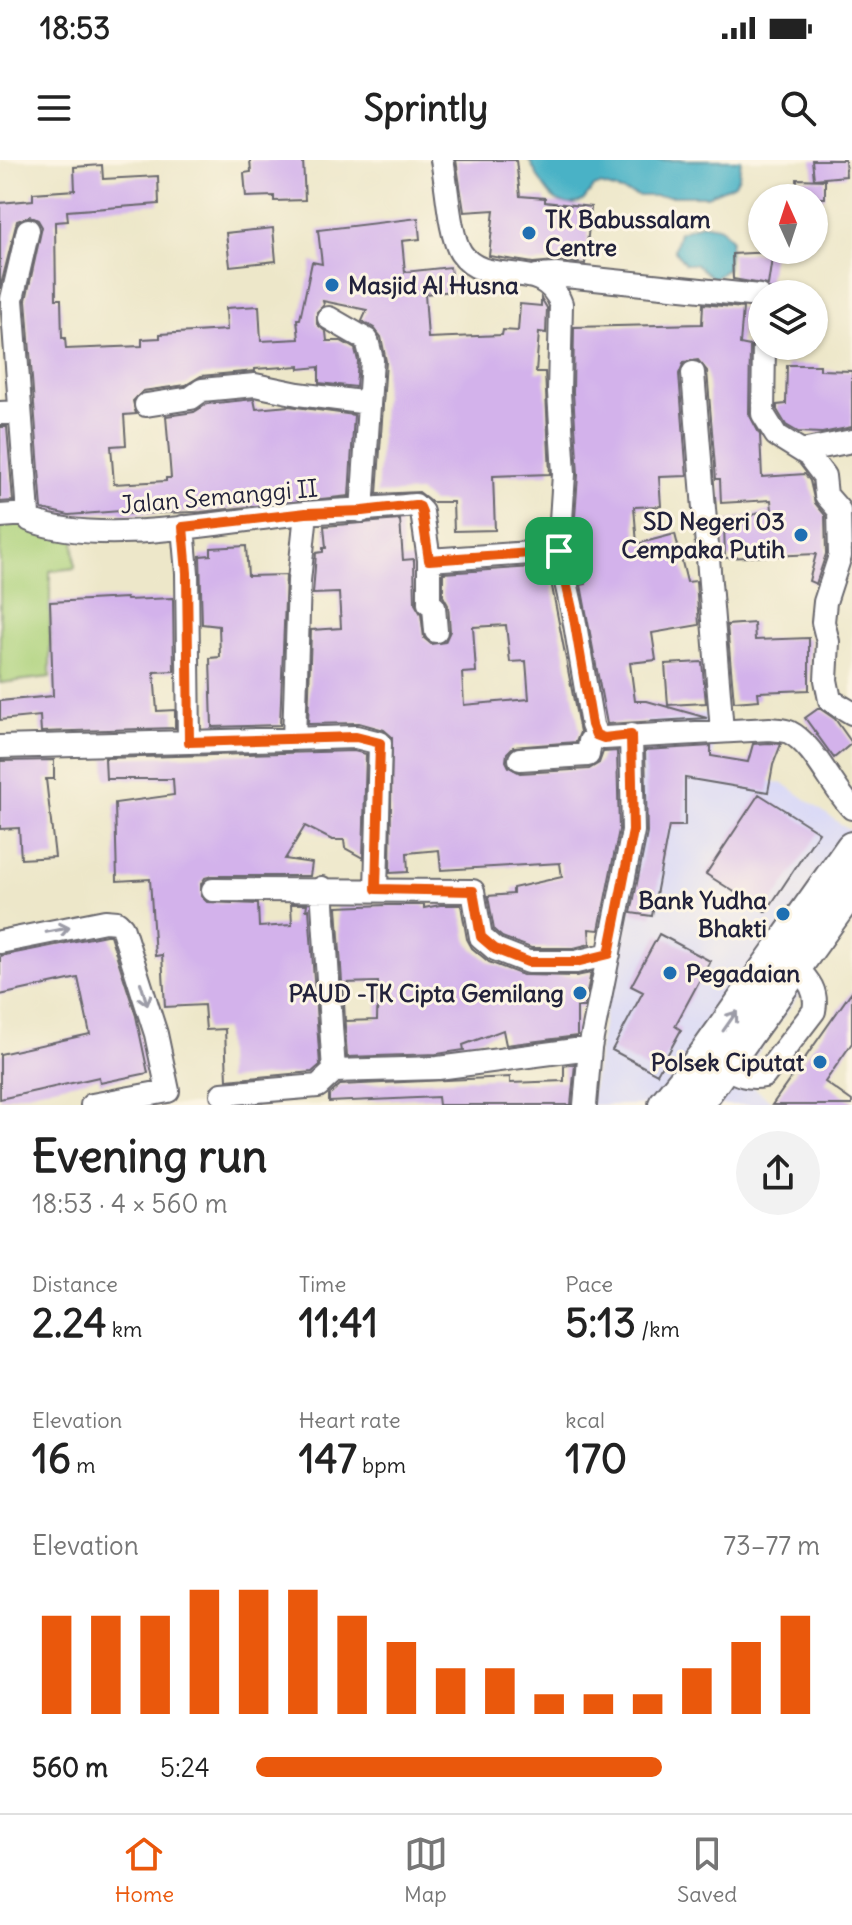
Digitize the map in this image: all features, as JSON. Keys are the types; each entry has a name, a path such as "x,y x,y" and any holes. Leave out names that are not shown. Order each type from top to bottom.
{"highway":[{"path":"665,1105 705,1055 852,848"},
{"path":"696,1105 852,888"}],"street":[{"path":"442,160 452,220 462,255 473,264 488,270 537,276 556,275 748,295"},
{"path":"0,516 28,514 10,413 6,299 28,230"},
{"path":"537,276 556,291 561,304 559,392 564,474 559,551 596,735 604,738 770,729 788,732 803,742 852,808"},
{"path":"329,318 370,344 372,360 362,511"},
{"path":"764,360 763,414 776,435 802,451 824,476 826,495 839,510 840,556 825,602 823,622 828,642 826,680 830,700 852,713"},
{"path":"693,373 722,731"},
{"path":"146,405 191,398 202,390 255,385 369,403"},
{"path":"802,451 852,441"},
{"name":"Jalan Semanggi II","path":"28,514 30,520 47,527 103,532 415,505 420,507 429,560"},
{"path":"294,739 299,581 306,513"},
{"path":"183,527 187,573 189,742"},
{"path":"436,631 434,607 429,603 429,560 559,551"},
{"path":"520,759 588,755 590,741 596,735"},
{"path":"585,1105 590,1048 633,831 631,735"},
{"path":"0,747 356,737 380,743 376,889"},
{"path":"213,890 322,888 473,891 481,937 495,949 528,962 576,962 609,954"},
{"path":"322,888 334,1071"},
{"path":"0,942 105,921 117,922 127,939 152,1020 169,1098 92,1105"},
{"path":"222,1094 318,1086 334,1071 438,1068 590,1048"}],"shaded area":[{"path":"719,712 710,774 783,783 852,832 852,920 741,1077 776,1105 590,1105 638,811 646,718"}],"green space":[{"path":"73,515 75,568 50,571 50,677 0,683 0,521"}],"water":[{"path":"529,160 741,160 735,184 707,196 639,196 600,185 594,187 583,201 572,204 555,200 549,194"},
{"path":"702,224 720,227 731,239 727,269 714,279 696,264 685,264 674,250 679,232"}],"building":[{"path":"250,160 303,160 305,200 274,201 274,196 246,197 244,173 251,172"},
{"path":"456,160 516,160 520,196 591,207 585,264 556,261 533,263 489,256 494,210 464,212"},
{"path":"812,160 845,160 846,176 814,179"},
{"path":"102,165 103,179 158,176 159,204 67,211 68,221 55,222 56,299 61,299 62,338 65,338 66,349 142,346 142,339 160,338 160,334 227,330 226,308 259,306 261,341 299,339 297,319 300,319 312,262 322,264 318,230 418,218 420,239 402,241 405,272 450,267 453,291 425,294 428,338 502,335 503,330 518,331 520,304 541,306 541,298 547,308 546,333 539,332 536,372 545,372 550,474 493,476 495,530 454,531 453,502 432,502 419,492 377,494 386,361 381,337 362,321 367,310 323,301 324,305 317,312 317,324 326,332 327,341 341,341 355,349 358,361 356,387 319,383 319,367 299,369 299,366 201,376 186,385 143,391 133,401 136,414 124,415 126,445 111,446 114,484 166,481 166,478 171,478 166,416 194,412 207,404 254,399 256,409 289,406 354,415 349,496 201,512 120,514 120,511 69,515 42,509 26,300 42,227 38,220 30,216 17,221 0,289 0,203 33,200 33,193 75,190 74,167"},
{"path":"797,179 825,180 825,184 797,184"},
{"path":"273,228 276,261 230,266 226,233"},
{"path":"748,253 748,264 771,264 769,280 733,279 732,254"},
{"path":"703,304 743,308 740,344 748,346 749,414 760,435 762,477 805,474 810,481 815,503 825,515 826,554 816,584 809,581 816,554 725,558 724,522 772,510 771,500 721,503 720,479 716,479 707,371 698,360 684,362 679,374 687,476 659,477 661,506 634,507 637,544 675,534 687,582 696,581 699,625 652,633 656,660 630,663 635,701 647,701 707,718 607,724 581,585 586,584 580,530 574,531 578,475 573,392 574,327 702,324"},
{"path":"787,365 820,365 820,370 852,371 852,427 822,433 798,432 786,425 777,405 786,404"},
{"path":"0,427 7,427 13,501 0,502"},
{"path":"400,520 403,560 414,559 415,604 421,614 424,638 431,644 445,642 450,631 448,605 443,596 443,573 548,566 580,732 576,742 513,747 507,753 506,761 509,767 520,773 589,769 599,763 603,752 617,751 619,830 599,930 589,929 590,944 574,948 531,948 502,937 494,930 488,896 513,894 513,888 562,877 560,863 441,870 439,850 407,853 408,872 390,873 392,737 384,730 359,723 308,724 311,630 341,628 339,593 313,594 316,553 326,548 324,526","holes":["506,625 510,662 526,661 529,699 464,705 462,673 476,672 473,627"]},
{"path":"246,546 248,576 286,575 280,725 212,727 210,658 220,657 219,626 202,624 200,556 211,555 211,548"},
{"path":"173,598 174,671 154,672 157,711 175,710 175,728 41,732 40,716 0,720 0,701 53,696 50,602"},
{"path":"754,623 755,640 809,638 809,690 758,692 759,700 734,702 727,625"},
{"path":"702,662 706,703 668,705 665,664"},
{"path":"819,708 835,719 852,743 834,758 805,718"},
{"path":"753,744 781,744 768,792 685,778 685,826 669,826 652,916 631,913 647,833 645,750 711,746 711,756 748,762"},
{"path":"354,751 366,754 363,858 345,848 344,840 332,840 305,826 285,859 312,863 310,876 213,876 205,878 201,884 201,896 207,902 258,904 259,927 292,925 291,904 307,904 306,910 309,909 320,1065 312,1072 227,1080 225,1029 206,1030 204,1005 165,1007 162,955 155,956 150,879 117,881 115,803 174,795 173,779 106,779 105,758"},
{"path":"54,760 54,779 46,779 55,857 21,859 19,828 0,829 0,761"},
{"path":"759,794 819,832 766,912 706,874"},
{"path":"424,905 424,908 461,905 467,939 472,948 489,962 523,975 576,976 591,973 584,1007 577,1007 577,1036 506,1045 503,1030 463,1045 464,1050 347,1057 337,907","holes":["378,982 377,1020 345,1021 343,983"]},
{"path":"659,934 710,961 675,1026 681,1030 657,1074 612,1050 643,992 631,986"},
{"path":"110,935 136,1016 148,1073 100,1083 99,1077 0,1099 0,1054 90,1034 78,978 0,995 0,956"},
{"name":"Polsek Ciputat","path":"852,991 852,1043 825,1082 852,1101 852,1105 772,1105"},
{"path":"575,1064 571,1105 439,1105 438,1097 329,1102 329,1095 340,1085 510,1077 510,1083 564,1081 564,1066"}],"place":[{"name":"TK Babussalam Centre","path":"529,233"},
{"name":"Masjid Al Husna","path":"332,285"},
{"name":"SD Negeri 03 Cempaka Putih","path":"801,535"},
{"name":"Bank Yudha Bhakti","path":"783,914"},
{"name":"Pegadaian","path":"670,973"},
{"name":"PAUD -TK Cipta Gemilang","path":"580,993"},
{"name":"Polsek Ciputat","path":"820,1062"}],"route":[{"path":"415,505 422,512 429,560 559,551 592,725 596,735 604,738 631,735 633,831 609,954 576,962 528,962 495,949 481,937 473,891 376,889 380,743 356,737 189,742 187,573 183,527 415,505"}]}
